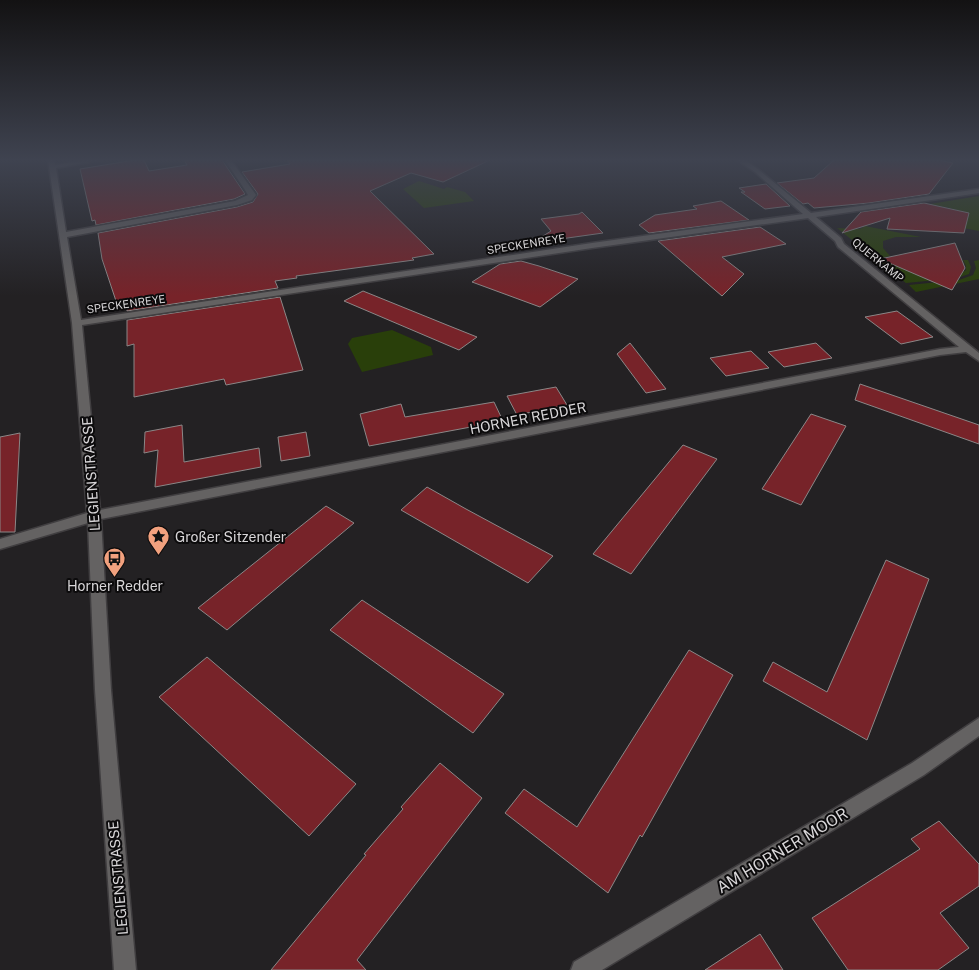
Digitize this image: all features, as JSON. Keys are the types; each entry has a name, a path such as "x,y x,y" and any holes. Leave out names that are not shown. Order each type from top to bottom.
{"street":[{"name":"LEGIENSTRASSE","path":"59,205 77,323 94,516 104,690 126,970"},
{"path":"64,234 224,205"},
{"name":"QUERKAMP","path":"797,205 841,245 979,358"},
{"name":"SPECKENREYE","path":"77,323 560,250 883,205"},
{"name":"HORNER REDDER","path":"0,544 94,516 940,352 968,349"},
{"name":"AM HORNER MOOR","path":"582,970 918,769 979,726"}],"green space":[{"path":"421,205 444,205 424,208"},
{"path":"927,205 979,205 979,231 958,227 968,213 946,207"},
{"path":"865,226 921,237 896,237 883,241 883,248 890,256 881,258 890,263 918,271 958,276 966,270 963,260 968,260 971,267 969,274 957,278 906,283 837,228 860,229"},
{"path":"979,260 979,279 916,292 909,285 959,280 973,275 976,268 974,261"},
{"path":"392,330 431,347 433,355 362,372 348,344 352,338"}],"building":[{"path":"88,205 201,205 96,225 95,220 92,221"},
{"path":"243,205 384,205 434,254 412,258 414,260 296,276 297,278 275,281 278,288 127,311 127,301 117,304 102,259 98,233"},
{"path":"727,205 749,220 649,233 639,225 655,215 697,209 693,206"},
{"path":"760,205 790,206 765,209"},
{"path":"811,205 844,205 814,208"},
{"path":"908,205 934,205 969,213 964,233 887,229 890,218 842,233 861,212"},
{"path":"582,212 603,233 532,243 551,231 541,219"},
{"path":"760,227 786,244 722,257 744,274 722,296 658,241"},
{"path":"955,243 965,268 952,290 880,259"},
{"path":"521,261 578,279 540,307 472,282 500,264"},
{"path":"363,291 477,337 459,350 344,301"},
{"path":"280,297 303,370 226,385 224,379 134,397 134,344 127,346 127,320"},
{"path":"897,311 933,337 901,344 865,317"},
{"path":"630,343 666,389 646,393 617,354"},
{"path":"816,343 832,358 784,367 768,352"},
{"path":"751,351 769,368 726,376 710,358"},
{"path":"860,384 979,425 979,444 855,400"},
{"path":"556,387 567,405 517,415 507,396"},
{"path":"494,402 503,421 369,446 360,414 401,404 405,417"},
{"path":"811,414 846,426 801,505 762,489"},
{"path":"182,425 184,462 259,448 261,467 155,487 158,450 144,453 145,432"},
{"path":"306,432 310,456 281,461 278,437"},
{"path":"20,433 15,532 0,532 0,437"},
{"path":"683,445 717,459 631,574 593,554"},
{"path":"427,487 553,556 528,583 401,510"},
{"path":"326,506 354,523 227,630 198,608"},
{"path":"886,560 929,579 867,740 763,681 773,662 827,692"},
{"path":"362,600 504,694 473,733 330,630"},
{"path":"689,650 733,675 642,837 640,835 608,893 505,813 524,789 577,827"},
{"path":"207,657 356,784 309,836 159,697"},
{"path":"440,763 482,798 357,960 366,970 271,970 366,855 364,854 403,809 401,807"},
{"path":"939,821 979,864 979,886 940,913 969,948 938,970 848,970 812,918 920,849 911,839"},
{"path":"760,934 783,970 705,970"}],"place":[{"name":"Großer Sitzender","path":"159,556"},
{"name":"Horner Redder","path":"115,577"}]}
